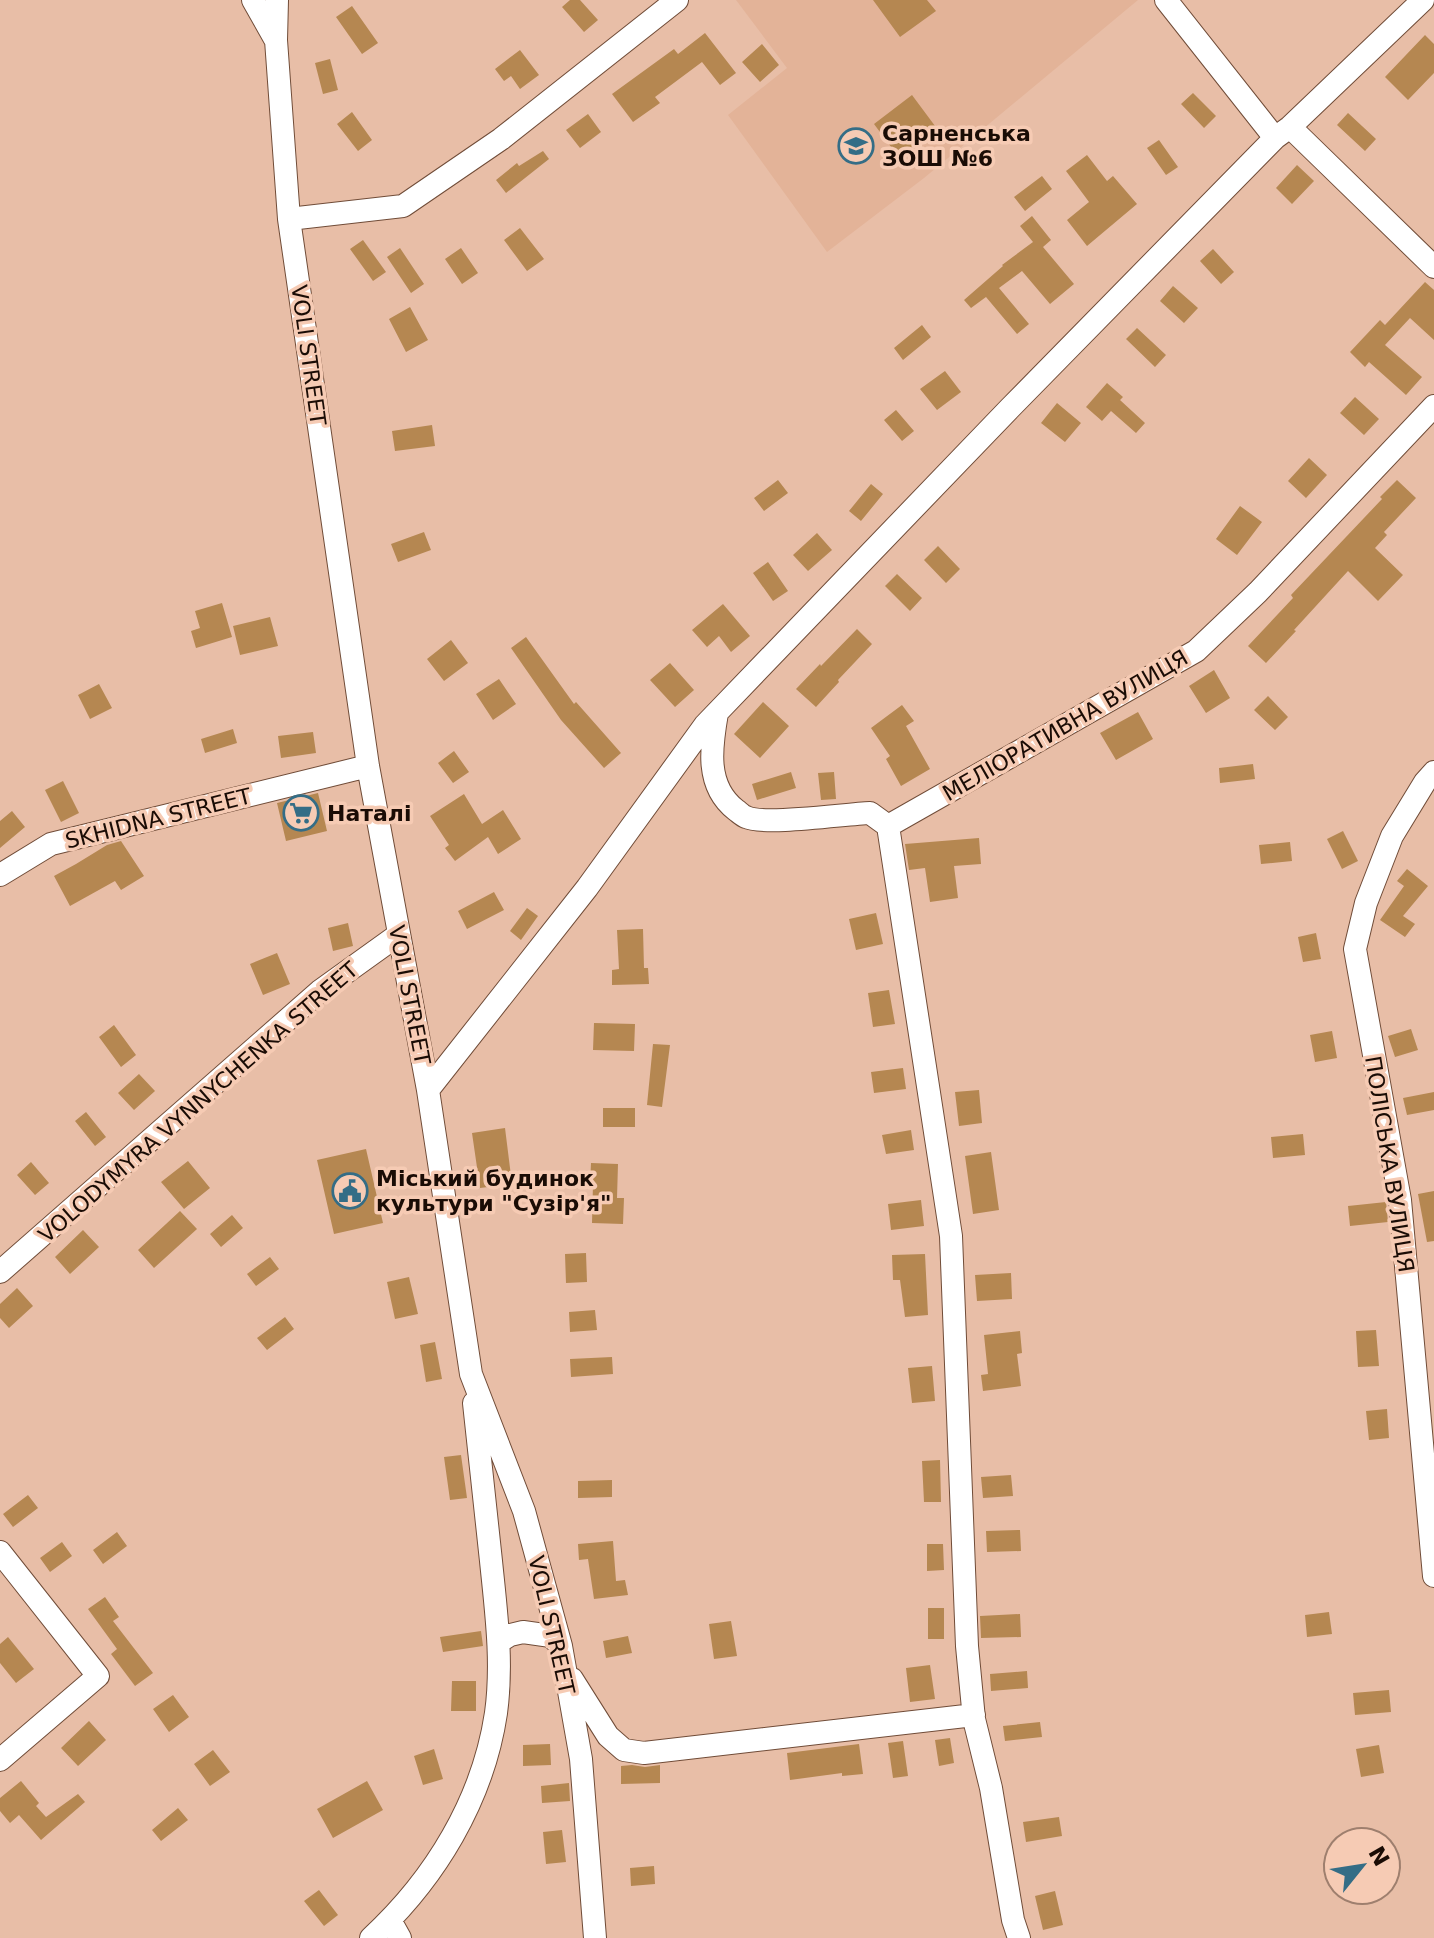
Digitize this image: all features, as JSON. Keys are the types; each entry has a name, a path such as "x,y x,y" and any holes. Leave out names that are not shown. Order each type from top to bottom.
{"street":[{"path":"253,0 276,40"},
{"name":"VOLI STREET","path":"277,0 276,40 289,219 368,766 428,1090 471,1374 524,1511 563,1657 581,1759 595,1938"},
{"path":"289,219 403,206 501,139 677,0"},
{"path":"1166,0 1282,132 1434,267"},
{"path":"428,1090 587,888 705,725 1010,408 1282,132 1423,0"},
{"name":"МЕЛІОРАТИВНА ВУЛИЦЯ","path":"888,826 1196,651 1258,592 1434,406"},
{"path":"717,713 711,745 712,771 728,804 747,818 769,821 870,813 888,826 951,1236 967,1646 974,1715 1019,1938"},
{"name":"SKHIDNA STREET","path":"0,875 51,844 368,766"},
{"name":"ПОЛІСЬКА ВУЛИЦЯ","path":"1434,772 1392,836 1366,903 1355,949 1400,1200 1434,1576"},
{"name":"VOLODYMYRA VYNNYCHENKA STREET","path":"0,1272 320,991 398,935"},
{"path":"371,1938 395,1929 462,1819 484,1766 496,1712 499,1642 471,1374"},
{"path":"0,1552 98,1676 0,1760"},
{"path":"499,1642 523,1632 551,1636 608,1736 624,1750 644,1753 974,1715"}],"shaded area":[{"name":"Сарненська ЗОШ №6","path":"736,0 1138,0 924,178 827,252 728,115 787,68"}],"building":[{"path":"570,0 580,0 598,20 584,32 562,7"},
{"path":"873,0 927,0 936,11 900,37"},
{"path":"352,6 378,43 362,54 336,17"},
{"path":"705,33 736,73 720,85 702,62 655,97 660,103 633,122 612,94 674,49 678,54"},
{"path":"1425,35 1434,44 1434,73 1408,100 1385,77"},
{"path":"762,44 779,65 760,82 742,62"},
{"path":"520,50 539,75 520,89 511,76 504,81 495,69"},
{"path":"330,59 338,90 323,94 315,63"},
{"path":"1193,93 1216,116 1204,128 1181,104"},
{"path":"912,95 938,130 900,159 874,124"},
{"path":"352,112 372,140 358,151 337,124"},
{"path":"1348,113 1376,139 1365,151 1337,125"},
{"path":"588,114 601,132 580,148 566,130"},
{"path":"1159,140 1178,167 1166,175 1147,148"},
{"path":"543,151 549,159 506,193 496,180 517,163 519,166"},
{"path":"1087,155 1107,181 1113,176 1137,204 1087,246 1067,220 1089,202 1066,171"},
{"path":"1297,165 1314,181 1292,204 1276,188"},
{"path":"1042,176 1052,189 1025,211 1014,197"},
{"path":"1032,216 1051,240 1043,247 1074,284 1050,304 1022,271 999,288 1029,324 1017,334 986,297 971,308 964,300 1033,242 1020,226"},
{"path":"520,228 544,259 527,271 504,240"},
{"path":"363,240 386,272 373,281 350,249"},
{"path":"400,248 424,284 411,293 387,257"},
{"path":"461,248 478,273 462,284 445,259"},
{"path":"1213,249 1234,272 1221,284 1200,261"},
{"path":"1425,282 1434,290 1434,340 1410,318 1385,345 1422,377 1406,395 1369,362 1365,367 1350,352 1380,320 1385,325"},
{"path":"1173,286 1198,308 1184,323 1160,301"},
{"path":"410,307 428,340 406,352 389,319"},
{"path":"922,325 931,337 903,360 894,348"},
{"path":"1137,328 1166,355 1155,367 1126,339"},
{"path":"945,371 961,392 937,410 920,389"},
{"path":"1107,383 1145,423 1136,433 1111,411 1102,421 1086,407"},
{"path":"1355,397 1379,419 1364,435 1340,413"},
{"path":"1057,403 1081,423 1065,442 1041,423"},
{"path":"896,410 914,431 902,441 884,420"},
{"path":"432,425 435,446 395,451 392,431"},
{"path":"1309,458 1327,475 1306,498 1288,481"},
{"path":"778,480 788,493 764,511 754,498"},
{"path":"1397,480 1416,498 1384,532 1387,535 1375,548 1403,575 1378,601 1348,571 1266,663 1248,646"},
{"path":"871,484 883,494 861,521 849,511"},
{"path":"1240,506 1262,522 1237,555 1216,539"},
{"path":"424,532 431,550 398,562 391,544"},
{"path":"817,533 832,550 808,571 793,555"},
{"path":"938,546 960,569 946,583 924,560"},
{"path":"768,562 788,591 773,601 753,573"},
{"path":"897,574 922,598 910,611 885,586"},
{"path":"222,603 232,637 196,648 191,631 200,628 195,611"},
{"path":"723,604 750,636 731,652 719,636 707,647 692,630"},
{"path":"270,617 278,646 240,655 233,626"},
{"path":"857,629 872,644 816,707 796,689"},
{"path":"526,637 574,704 576,702 621,753 604,768 561,720 511,648"},
{"path":"451,640 468,663 444,681 427,659"},
{"path":"670,663 694,690 675,707 650,680"},
{"path":"1214,670 1230,698 1206,713 1189,686"},
{"path":"499,679 516,704 493,720 476,694"},
{"path":"99,684 112,708 90,719 78,695"},
{"path":"1268,696 1288,717 1275,730 1254,710"},
{"path":"763,702 789,726 760,758 734,734"},
{"path":"902,705 914,721 906,726 930,769 901,786 886,759 890,756 871,728"},
{"path":"1138,712 1153,739 1116,760 1100,733"},
{"path":"233,729 237,743 205,753 201,739"},
{"path":"313,732 316,753 281,758 278,736"},
{"path":"454,751 469,772 453,783 438,763"},
{"path":"1253,764 1255,779 1220,783 1219,768"},
{"path":"791,772 796,788 757,800 752,784"},
{"path":"834,772 836,799 821,800 818,773"},
{"path":"63,781 79,813 61,822 45,790"},
{"name":"Наталі","path":"318,793 327,831 286,841 277,803"},
{"path":"464,794 482,824 503,810 521,839 498,854 488,837 455,861 445,848 449,845 430,816"},
{"path":"12,811 25,827 0,848 0,821"},
{"path":"1343,831 1358,861 1342,869 1327,839"},
{"path":"979,838 981,864 954,866 958,898 930,902 925,868 909,870 905,844"},
{"path":"121,841 144,876 121,890 115,881 70,906 54,876 107,845"},
{"path":"1290,842 1292,861 1261,864 1259,845"},
{"path":"1407,869 1428,886 1403,916 1415,924 1405,937 1380,920 1404,886 1397,881"},
{"path":"494,892 504,910 467,929 458,911"},
{"path":"527,908 538,916 521,940 510,931"},
{"path":"876,913 883,944 856,950 849,919"},
{"path":"348,923 353,946 333,951 328,928"},
{"path":"643,929 644,968 648,968 649,984 612,985 612,970 619,969 617,930"},
{"path":"1316,933 1321,959 1303,962 1298,937"},
{"path":"277,953 290,984 263,995 250,964"},
{"path":"889,990 895,1024 873,1027 868,993"},
{"path":"594,1023 635,1024 634,1051 593,1050"},
{"path":"114,1025 136,1055 121,1067 99,1037"},
{"path":"1411,1029 1418,1050 1395,1057 1388,1036"},
{"path":"1332,1031 1337,1058 1315,1062 1310,1035"},
{"path":"653,1044 670,1045 662,1107 647,1105"},
{"path":"903,1068 906,1089 874,1093 871,1072"},
{"path":"139,1074 155,1091 134,1110 118,1093"},
{"path":"979,1090 982,1123 959,1126 955,1092"},
{"path":"1434,1092 1434,1110 1407,1115 1403,1098"},
{"path":"603,1108 635,1108 635,1127 603,1127"},
{"path":"86,1112 106,1137 95,1146 75,1121"},
{"path":"505,1128 512,1184 480,1188 472,1133"},
{"path":"911,1130 914,1150 886,1154 882,1135"},
{"path":"1303,1134 1305,1155 1273,1158 1271,1137"},
{"name":"Міський будинок культури \"Сузір'я\"","path":"366,1149 383,1223 334,1234 317,1160"},
{"path":"991,1152 999,1210 973,1214 965,1156"},
{"path":"188,1161 210,1188 184,1209 161,1182"},
{"path":"31,1162 49,1183 35,1195 17,1175"},
{"path":"591,1163 618,1164 617,1198 624,1198 623,1224 592,1223"},
{"path":"1434,1191 1434,1241 1427,1242 1418,1194"},
{"path":"921,1200 924,1226 891,1230 888,1204"},
{"path":"1386,1202 1388,1222 1350,1226 1348,1206"},
{"path":"180,1211 197,1229 154,1268 138,1250"},
{"path":"232,1215 243,1228 221,1247 210,1234"},
{"path":"83,1230 99,1247 70,1274 55,1257"},
{"path":"586,1253 587,1282 566,1283 565,1254"},
{"path":"925,1254 928,1315 905,1317 900,1280 893,1280 892,1255"},
{"path":"270,1257 279,1269 256,1286 247,1274"},
{"path":"1011,1273 1012,1299 977,1301 975,1275"},
{"path":"409,1277 418,1314 395,1319 387,1282"},
{"path":"17,1288 33,1306 9,1328 0,1318 0,1304"},
{"path":"595,1310 597,1330 570,1332 569,1312"},
{"path":"285,1317 294,1329 267,1350 257,1338"},
{"path":"1376,1330 1379,1366 1358,1367 1356,1331"},
{"path":"1020,1331 1022,1353 1017,1354 1021,1386 983,1391 981,1375 988,1374 984,1335"},
{"path":"435,1342 442,1379 426,1382 420,1345"},
{"path":"612,1357 613,1374 571,1377 570,1359"},
{"path":"932,1366 935,1401 912,1403 908,1368"},
{"path":"1387,1409 1389,1438 1369,1440 1366,1411"},
{"path":"461,1455 467,1498 450,1500 444,1457"},
{"path":"940,1460 941,1502 924,1502 922,1461"},
{"path":"1011,1475 1013,1496 983,1498 981,1477"},
{"path":"612,1480 612,1497 578,1498 578,1481"},
{"path":"28,1495 38,1508 13,1527 3,1514"},
{"path":"1020,1530 1021,1551 987,1552 986,1531"},
{"path":"117,1532 127,1546 103,1564 93,1550"},
{"path":"613,1541 616,1581 625,1580 628,1595 594,1599 588,1559 579,1560 578,1544"},
{"path":"62,1542 72,1556 50,1572 40,1558"},
{"path":"927,1544 943,1544 944,1570 927,1571"},
{"path":"105,1597 119,1617 113,1621 153,1673 135,1686 111,1654 117,1649 88,1609"},
{"path":"928,1608 944,1608 944,1639 928,1639"},
{"path":"1329,1612 1332,1634 1307,1637 1305,1615"},
{"path":"1020,1614 1021,1637 981,1638 980,1616"},
{"path":"731,1621 737,1656 714,1659 709,1624"},
{"path":"481,1631 483,1646 443,1652 440,1637"},
{"path":"628,1636 632,1653 606,1658 603,1641"},
{"path":"8,1637 34,1669 16,1683 0,1663 0,1644"},
{"path":"930,1665 935,1699 910,1702 906,1668"},
{"path":"1027,1671 1028,1688 991,1691 990,1674"},
{"path":"452,1681 476,1681 476,1711 451,1711"},
{"path":"1389,1690 1391,1712 1355,1715 1353,1693"},
{"path":"173,1695 189,1717 169,1732 153,1709"},
{"path":"89,1721 106,1740 78,1766 61,1748"},
{"path":"1040,1722 1042,1737 1005,1741 1003,1726"},
{"path":"950,1738 954,1763 939,1766 935,1740"},
{"path":"903,1741 908,1776 893,1778 888,1743"},
{"path":"550,1744 551,1765 523,1766 523,1745"},
{"path":"859,1744 863,1774 842,1776 842,1773 790,1780 787,1753"},
{"path":"1379,1745 1384,1773 1361,1777 1356,1749"},
{"path":"434,1749 443,1779 423,1785 414,1756"},
{"path":"213,1750 230,1772 210,1786 194,1764"},
{"path":"660,1765 660,1783 621,1784 621,1766"},
{"path":"21,1781 46,1817 78,1794 85,1802 41,1840 19,1815 10,1823 0,1811 0,1798"},
{"path":"367,1781 383,1810 333,1838 317,1809"},
{"path":"569,1783 570,1801 542,1803 541,1786"},
{"path":"178,1808 188,1820 161,1841 152,1830"},
{"path":"1059,1817 1062,1836 1026,1842 1023,1822"},
{"path":"562,1830 566,1862 546,1864 543,1832"},
{"path":"654,1866 655,1884 631,1886 630,1868"},
{"path":"319,1890 338,1915 324,1926 304,1901"},
{"path":"1055,1891 1063,1925 1043,1930 1035,1896"}],"place":[{"name":"Сарненська ЗОШ №6","path":"856,146"},
{"name":"Наталі","path":"301,813"},
{"name":"Міський будинок культури \"Сузір'я\"","path":"350,1191"}]}
